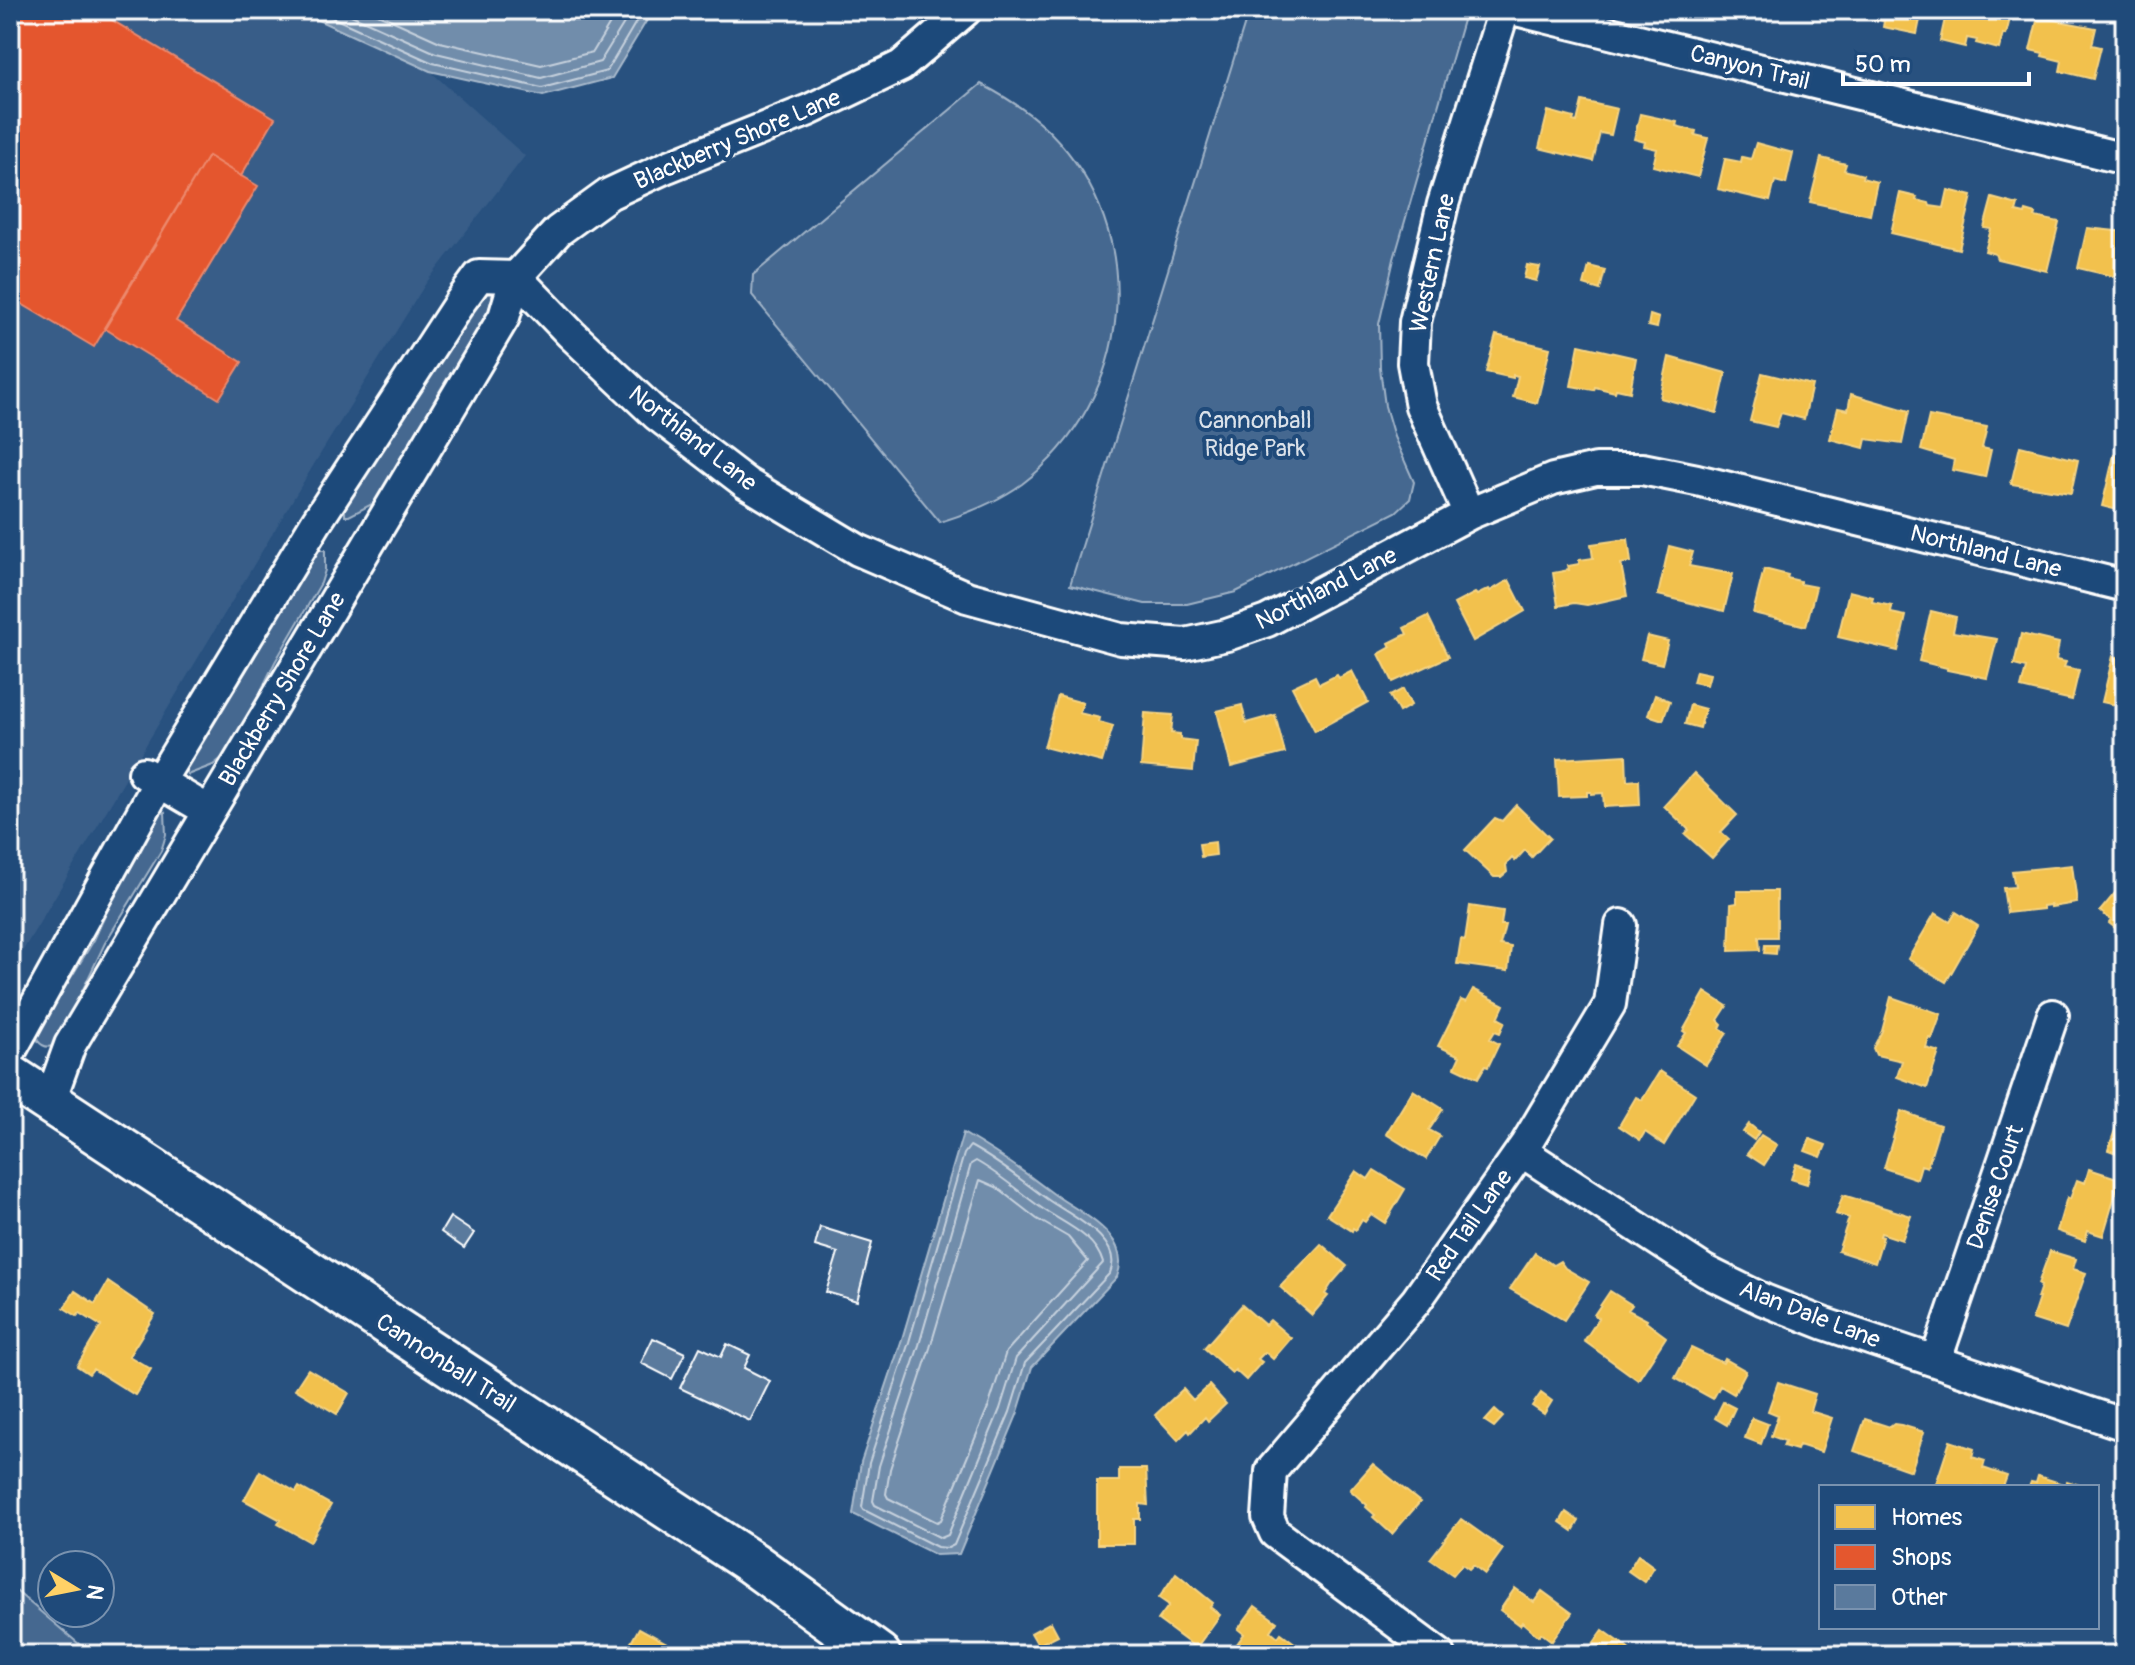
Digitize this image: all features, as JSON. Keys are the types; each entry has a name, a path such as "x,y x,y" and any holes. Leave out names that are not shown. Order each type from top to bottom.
{"main road":[{"name":"Cannonball Trail","path":"10,1076 752,1563 879,1655"}],"street":[{"name":"Blackberry Shore Lane","path":"49,1103 70,1045 504,317 516,277 558,231 609,194 667,167 809,110 901,66 966,10"},
{"name":"Western Lane","path":"1469,514 1421,406 1413,363 1415,322 1443,204 1504,10"},
{"name":"Canyon Trail","path":"1516,10 2125,159"},
{"path":"10,1052 150,777 317,521 479,276 516,277"},
{"name":"Northland Lane","path":"516,277 657,415 746,483 845,543 967,597 1121,639 1185,644 1227,635 1267,621 1469,514 1553,479 1596,469 1642,469 1710,483 2125,586"},
{"path":"150,777 209,811"},
{"name":"Red Tail Lane","path":"1440,1655 1275,1533 1268,1517 1271,1471 1416,1301 1521,1151 1610,1004 1621,925"},
{"name":"Denise Court","path":"1936,1360 2053,1015"},
{"name":"Alan Dale Lane","path":"1521,1151 1705,1271 1764,1300 1818,1322 2125,1425"}],"shaded area":[{"path":"10,10 296,10 430,71 525,156 426,283 10,972"}],"green space":[{"name":"Cannonball Ridge Park","path":"1249,10 1466,10 1394,259 1379,324 1385,406 1394,437 1414,482 1410,499 1396,512 1236,592 1187,604 1145,604 1070,585"},
{"path":"981,84 1017,105 1050,132 1082,173 1104,218 1115,266 1116,314 1107,362 1088,407 1060,449 1022,484 982,506 940,522 752,295 753,275"},
{"path":"491,290 489,310 439,392 392,486 376,502 345,516 345,505 482,291"},
{"path":"319,550 325,550 325,570 321,583 275,662 232,750 213,765 187,775 186,768"},
{"path":"165,812 166,835 161,851 105,943 57,1044 43,1045 38,1041 37,1033 94,940 128,865 160,814"},
{"path":"10,1586 36,1608 36,1629 61,1629 92,1655 10,1655"}],"water":[{"path":"296,10 653,10 612,78 543,96 430,71"},
{"path":"963,1133 1088,1216 1110,1236 1118,1248 1120,1262 1117,1277 1032,1367 1017,1415 959,1554 936,1555 853,1514 861,1462 902,1339"}],"building: Homes":[{"path":"1851,10 1922,10 1917,34 1883,27 1884,21 1850,13"},
{"path":"1954,10 2012,10 1999,49 1967,38 1965,47 1940,41 1946,14 1953,16"},
{"path":"2038,17 2096,28 2092,45 2101,47 2093,79 2060,71 2062,61 2030,50"},
{"path":"1582,101 1617,109 1611,135 1600,133 1593,161 1539,148 1548,111 1574,118 1573,121 1577,122"},
{"path":"1640,114 1677,122 1676,126 1708,138 1698,177 1653,166 1657,149 1644,146 1645,142 1634,139"},
{"path":"1756,143 1793,153 1786,184 1775,181 1770,201 1718,189 1725,159 1741,162 1742,157 1751,159"},
{"path":"1821,158 1846,164 1844,170 1877,182 1870,215 1810,202"},
{"path":"1948,190 1972,196 1959,249 1891,233 1900,193 1917,197 1916,200 1930,206 1944,208"},
{"path":"1992,198 2018,205 2016,212 2025,214 2026,211 2036,214 2035,217 2059,222 2047,271 1997,259 1995,254 1985,251 1991,229 1984,228"},
{"path":"2087,228 2125,232 2125,279 2078,268"},
{"path":"1527,265 1540,267 1536,281 1524,278"},
{"path":"1589,266 1605,270 1600,290 1584,285"},
{"path":"1650,315 1659,318 1657,328 1648,326"},
{"path":"1496,335 1550,348 1537,403 1513,397 1518,376 1513,375 1513,378 1486,372"},
{"path":"1579,345 1636,358 1630,392 1571,386"},
{"path":"1669,357 1726,373 1717,413 1660,398"},
{"path":"1762,373 1812,385 1804,419 1781,413 1776,427 1750,421"},
{"path":"1851,394 1909,411 1902,444 1866,439 1864,448 1830,439 1838,408 1848,410"},
{"path":"1929,416 1987,427 1982,448 1991,450 1985,477 1952,470 1954,460 1921,450"},
{"path":"2020,446 2078,460 2071,493 2011,484"},
{"path":"2114,455 2125,458 2125,512 2102,506"},
{"path":"1628,539 1631,562 1621,564 1627,596 1587,605 1574,603 1558,606 1553,573 1569,570 1568,566 1579,564 1579,560 1593,558 1591,544"},
{"path":"1669,546 1693,552 1689,566 1733,574 1724,611 1658,595"},
{"path":"1764,569 1816,587 1806,626 1753,613"},
{"path":"1509,580 1525,611 1473,641 1454,604 1475,593 1490,591"},
{"path":"1849,591 1873,597 1872,602 1892,606 1891,613 1906,616 1898,651 1838,637"},
{"path":"1931,611 1956,617 1953,632 1997,639 1987,678 1919,661"},
{"path":"1428,616 1448,657 1393,682 1379,654 1391,647 1389,643 1407,634 1404,628"},
{"path":"2021,634 2059,643 2056,660 2066,662 2064,667 2079,670 2072,700 2021,688 2026,668 2014,665"},
{"path":"1647,636 1668,641 1662,664 1641,659"},
{"path":"2113,656 2125,659 2125,707 2102,702"},
{"path":"1352,671 1368,702 1315,731 1292,687 1315,676 1319,684"},
{"path":"1696,671 1710,674 1707,685 1693,682"},
{"path":"1403,689 1411,705 1399,712 1390,696"},
{"path":"1655,695 1670,701 1663,720 1648,715"},
{"path":"1058,696 1083,703 1079,713 1100,718 1099,722 1113,726 1102,762 1044,747"},
{"path":"1242,705 1246,723 1275,715 1285,753 1231,767 1217,711"},
{"path":"1690,705 1705,709 1700,728 1685,724"},
{"path":"1145,713 1173,715 1171,733 1180,734 1180,739 1196,741 1193,771 1141,766"},
{"path":"1626,755 1627,781 1639,780 1640,805 1604,807 1603,793 1587,792 1587,796 1559,797 1557,759"},
{"path":"1694,773 1737,815 1721,832 1729,839 1712,858 1685,834 1689,830 1664,806"},
{"path":"1516,805 1550,838 1532,857 1525,850 1515,861 1512,858 1506,865 1507,872 1501,877 1494,877 1465,850 1495,818 1502,821"},
{"path":"1215,842 1216,855 1201,857 1199,844"},
{"path":"2072,865 2077,903 2007,913 2003,888 2015,887 2012,871"},
{"path":"1737,891 1777,891 1777,937 1759,937 1760,950 1729,951 1731,904 1737,903"},
{"path":"2115,893 2125,900 2125,936 2100,911"},
{"path":"1470,906 1503,911 1501,925 1505,925 1500,945 1511,947 1508,971 1457,964 1461,939 1465,940"},
{"path":"1956,912 1978,926 1946,982 1908,959 1935,913 1950,922"},
{"path":"1765,945 1777,945 1776,954 1764,953"},
{"path":"1473,989 1504,1005 1498,1018 1505,1022 1500,1033 1495,1031 1490,1039 1499,1044 1488,1067 1485,1066 1478,1078 1455,1067 1460,1056 1438,1046 1461,1000 1466,1002"},
{"path":"1705,992 1727,1006 1718,1020 1722,1024 1720,1028 1727,1033 1706,1065 1677,1046"},
{"path":"1891,997 1941,1014 1926,1048 1939,1052 1927,1088 1897,1077 1902,1061 1876,1055 1873,1048 1882,1031"},
{"path":"1660,1071 1695,1094 1664,1145 1645,1132 1640,1140 1619,1126 1636,1097 1642,1100"},
{"path":"1413,1090 1443,1109 1429,1130 1440,1136 1426,1159 1386,1134"},
{"path":"1901,1111 1940,1125 1927,1167 1921,1165 1917,1179 1884,1168"},
{"path":"2120,1116 2125,1118 2125,1156 2108,1150"},
{"path":"1749,1124 1759,1132 1754,1140 1743,1132"},
{"path":"1761,1135 1777,1145 1764,1165 1747,1154"},
{"path":"1810,1139 1826,1145 1821,1157 1805,1151"},
{"path":"1796,1164 1811,1169 1807,1184 1791,1179"},
{"path":"2089,1169 2120,1179 2103,1236 2088,1231 2085,1241 2057,1231 2067,1197 2070,1199 2077,1180 2085,1183"},
{"path":"1374,1170 1405,1189 1385,1223 1371,1214 1352,1231 1327,1215 1356,1171 1368,1179"},
{"path":"1843,1195 1911,1216 1902,1240 1881,1233 1883,1237 1875,1263 1838,1251 1849,1218 1836,1214"},
{"path":"1321,1244 1347,1266 1312,1315 1280,1287"},
{"path":"2050,1251 2076,1259 2073,1269 2086,1273 2066,1330 2032,1319 2039,1298 2041,1286 2038,1284"},
{"path":"1535,1253 1553,1265 1560,1261 1565,1268 1589,1282 1564,1320 1510,1289"},
{"path":"108,1282 155,1314 129,1356 151,1369 135,1395 93,1369 89,1374 77,1366 101,1326 80,1313 77,1316 64,1308 75,1291 95,1304"},
{"path":"1610,1291 1632,1305 1628,1310 1647,1320 1666,1337 1638,1380 1584,1341 1599,1318 1594,1315"},
{"path":"1242,1305 1265,1325 1270,1320 1291,1338 1273,1359 1265,1352 1258,1359 1262,1362 1246,1380 1235,1370 1232,1373 1204,1348"},
{"path":"1691,1348 1723,1363 1725,1359 1746,1371 1734,1394 1720,1386 1713,1399 1675,1378"},
{"path":"308,1369 349,1393 337,1414 295,1389"},
{"path":"1778,1382 1815,1394 1810,1411 1832,1418 1821,1452 1799,1445 1797,1450 1783,1446 1785,1441 1771,1436 1778,1415 1768,1411"},
{"path":"1209,1385 1226,1404 1208,1421 1205,1417 1190,1433 1188,1430 1178,1440 1155,1415 1183,1389 1193,1400"},
{"path":"1541,1393 1552,1401 1544,1414 1532,1406"},
{"path":"1723,1402 1735,1408 1727,1425 1715,1418"},
{"path":"1495,1410 1503,1417 1494,1427 1485,1421"},
{"path":"1752,1418 1768,1424 1761,1444 1745,1438"},
{"path":"1865,1419 1890,1427 1901,1425 1924,1432 1911,1471 1854,1451"},
{"path":"1950,1441 1974,1449 1972,1457 1985,1461 1983,1468 2007,1476 2004,1485 1936,1485"},
{"path":"1373,1464 1420,1502 1392,1534 1350,1490"},
{"path":"1119,1469 1146,1469 1148,1505 1140,1504 1140,1519 1134,1519 1134,1544 1097,1544 1097,1481 1119,1481"},
{"path":"260,1471 296,1492 299,1487 331,1505 310,1542 278,1524 281,1520 244,1500"},
{"path":"2038,1476 2066,1485 2030,1485 2031,1482 2036,1483"},
{"path":"1566,1512 1579,1521 1573,1531 1560,1522"},
{"path":"1461,1519 1503,1549 1485,1574 1473,1565 1469,1569 1462,1564 1453,1575 1430,1559"},
{"path":"1638,1555 1654,1567 1644,1582 1628,1571"},
{"path":"1176,1573 1213,1603 1210,1607 1220,1615 1196,1648 1158,1620 1169,1605 1159,1598"},
{"path":"1515,1588 1534,1602 1542,1591 1572,1613 1552,1641 1541,1633 1538,1636 1522,1622 1520,1625 1500,1610"},
{"path":"1255,1606 1277,1622 1271,1631 1278,1637 1281,1633 1300,1647 1294,1655 1229,1655 1244,1634 1238,1629"},
{"path":"1051,1622 1058,1635 1038,1645 1031,1633"},
{"path":"639,1628 678,1649 688,1655 624,1655"},
{"path":"1603,1630 1624,1645 1635,1655 1585,1655"}],"building: Shops":[{"path":"10,10 95,10 275,118 241,176 208,156 94,347 10,297"},
{"path":"208,156 258,186 176,321 242,362 219,399 104,328"}],"building: Other":[{"path":"450,1217 474,1233 464,1248 441,1232"},
{"path":"820,1227 872,1243 857,1301 826,1292 838,1253 815,1246"},
{"path":"653,1338 685,1353 672,1379 641,1363"},
{"path":"727,1344 750,1355 744,1368 770,1381 750,1421 680,1388 700,1347 721,1357"}]}
